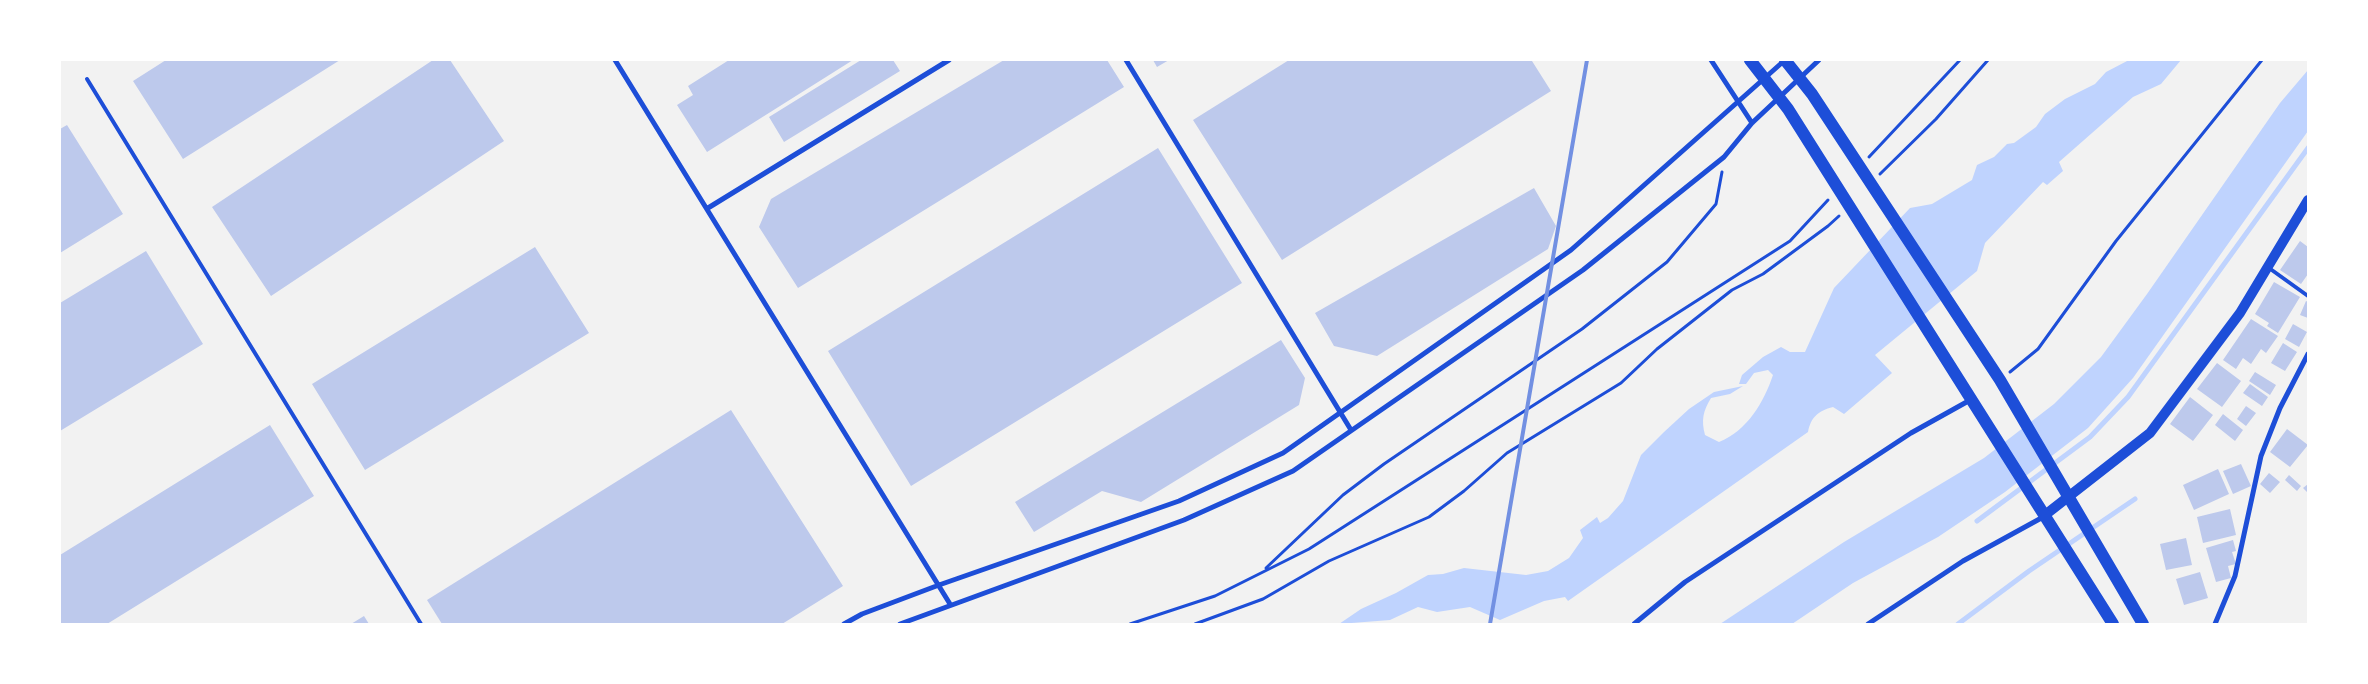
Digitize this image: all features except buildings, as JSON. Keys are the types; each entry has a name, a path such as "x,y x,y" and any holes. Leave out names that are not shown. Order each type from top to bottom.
{"main road":[{"path":"1750,60 1788,109 2113,624"},
{"path":"1785,60 1812,94 1979,351 2000,380 2143,624"},
{"path":"2042,511 2068,497 2150,433 2240,313 2308,200"}],"street":[{"path":"615,60 708,208 950,604"},
{"path":"708,208 949,60"},
{"path":"1126,60 1351,430"},
{"path":"1711,60 1752,123"},
{"path":"844,624 862,614 940,585 1178,501 1283,453 1341,414 1571,250 1785,60"},
{"path":"900,624 950,604 1184,520 1293,471 1583,270 1724,157 1752,123 1819,60"},
{"path":"2215,624 2235,576 2261,456 2280,408 2308,354"},
{"path":"1634,624 1685,582 1911,433 1972,399"},
{"path":"1868,624 2042,511"}],"lane":[{"path":"87,79 421,624"},
{"path":"2268,267 2308,296"}],"path":[{"path":"1865,161 1960,60"},
{"path":"1875,179 1936,119 1988,60"},
{"path":"2000,380 2038,349 2116,241 2262,60"},
{"path":"1262,572 1343,495 1384,464 1582,329 1667,262 1716,204 1724,157"},
{"path":"1130,624 1215,596 1309,548 1790,241 1831,198"},
{"path":"1195,624 1263,599 1328,562 1429,517 1464,491 1508,453 1621,383 1657,349 1732,290 1763,274 1828,226 1842,213"}],"water":[{"path":"2129,60 2181,60 2161,84 2133,97 2059,162 2063,171 2047,185 2043,182 1985,243 1977,271 1875,355 1892,373 1844,414 1833,407 1823,410 1813,419 1808,432 1568,601 1565,597 1544,601 1500,620 1470,607 1437,612 1418,607 1390,620 1339,624 1361,609 1396,593 1428,575 1443,574 1464,568 1526,575 1548,571 1569,558 1583,538 1580,530 1597,517 1600,523 1608,518 1623,501 1641,455 1689,409 1714,392 1743,386 1730,394 1711,398 1706,407 1703,425 1705,435 1719,442 1738,431 1746,423 1765,395 1773,375 1768,370 1754,373 1746,384 1739,384 1742,375 1763,357 1781,347 1790,352 1805,352 1834,288 1910,208 1932,204 1972,180 1977,165 1994,157 2007,144 2014,143 2036,127 2045,114 2065,99 2095,84 2106,72"},
{"path":"2308,70 2308,131 2133,378 2088,428 2005,492 1938,537 1853,583 1792,624 1720,624 1844,542 1984,458 2054,404 2101,357 2280,103"}],"waterway":[{"path":"1977,521 2090,437 2128,397 2308,148"},
{"path":"1958,624 2029,571 2135,499"}],"railway":[{"path":"1490,624 1587,60"}]}
